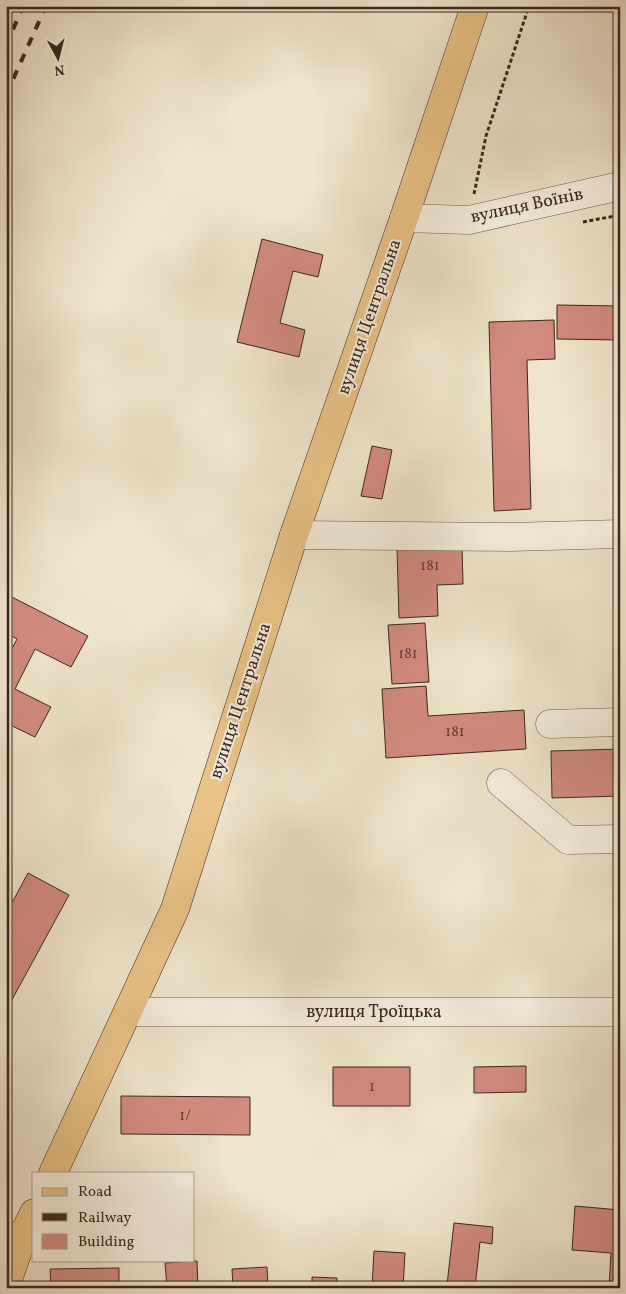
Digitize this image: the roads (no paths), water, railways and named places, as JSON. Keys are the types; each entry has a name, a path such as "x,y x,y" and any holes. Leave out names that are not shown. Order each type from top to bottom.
{"main road":[{"name":"вулиця Центральна","path":"53,1172 175,909 294,535 475,6"},
{"path":"6,1285 25,1231 32,1217"}],"street":[{"name":"вулиця Воїнів","path":"404,218 469,220 620,186"},
{"path":"294,535 510,537 620,534"},
{"path":"550,724 620,722"},
{"path":"501,783 568,840 620,839"},
{"name":"вулиця Троїцька","path":"128,1012 620,1012"}],"railway":[{"path":"6,46 23,6"},
{"path":"6,95 46,6"}]}
